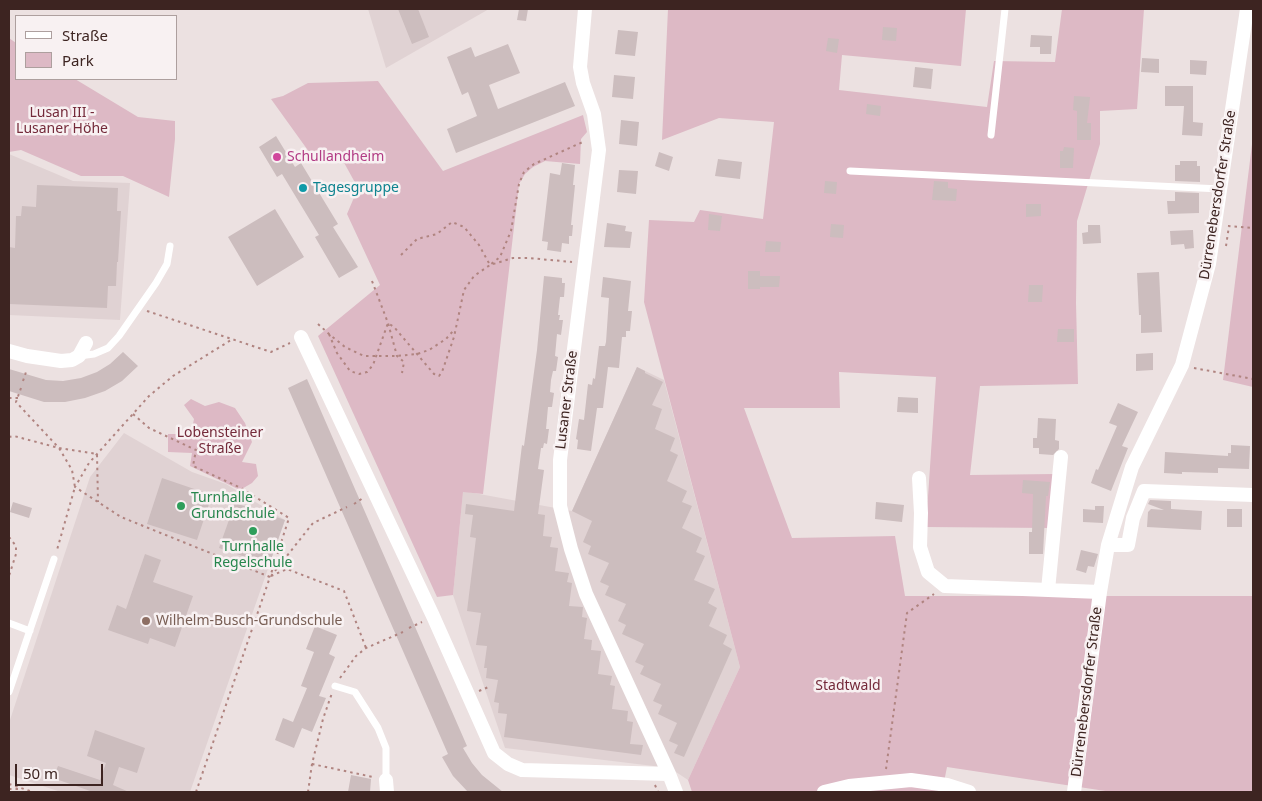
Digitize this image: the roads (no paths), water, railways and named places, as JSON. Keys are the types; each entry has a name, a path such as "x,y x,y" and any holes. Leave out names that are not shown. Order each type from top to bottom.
{"street":[{"name":"Lusaner Straße","path":"585,9 580,67 583,83 594,114 598,134 598,150 560,460 560,506 571,550 586,594 669,774"},
{"name":"Dürrenebersdorfer Straße","path":"1074,792 1100,592 1108,545 1132,466 1182,365 1209,264 1247,9"},
{"path":"302,337 433,616 494,753 508,764 522,770 669,774 676,792"},
{"path":"9,351 27,356 61,361 72,360 79,356 86,343"},
{"path":"1048,590 1061,457"},
{"name":"Dürrenebersdorfer Straße","path":"919,478 920,547 928,572 945,586 1100,592"},
{"path":"1108,545 1128,545 1133,518 1144,491 1253,495"},
{"path":"824,792 850,786 911,780 947,785 969,792"}],"lane":[{"path":"991,135 1005,9"},
{"path":"850,170 1220,190"},
{"path":"79,356 94,354 108,348 119,336 167,264 170,246"},
{"path":"9,692 54,560"},
{"path":"9,622 30,631"},
{"path":"335,686 355,692 378,728 386,748 386,786"}],"place":[{"name":"Schullandheim","path":"277,157"},
{"name":"Tagesgruppe","path":"303,188"},
{"name":"Turnhalle Grundschule","path":"181,506"},
{"name":"Turnhalle Regelschule","path":"253,531"},
{"name":"Wilhelm-Busch-Grundschule","path":"146,621"}],"park label":[{"name":"Lusan III - Lusaner Höhe","path":"62,122"},
{"name":"Lobensteiner Straße","path":"220,442"},
{"name":"Stadtwald","path":"848,686"}]}
